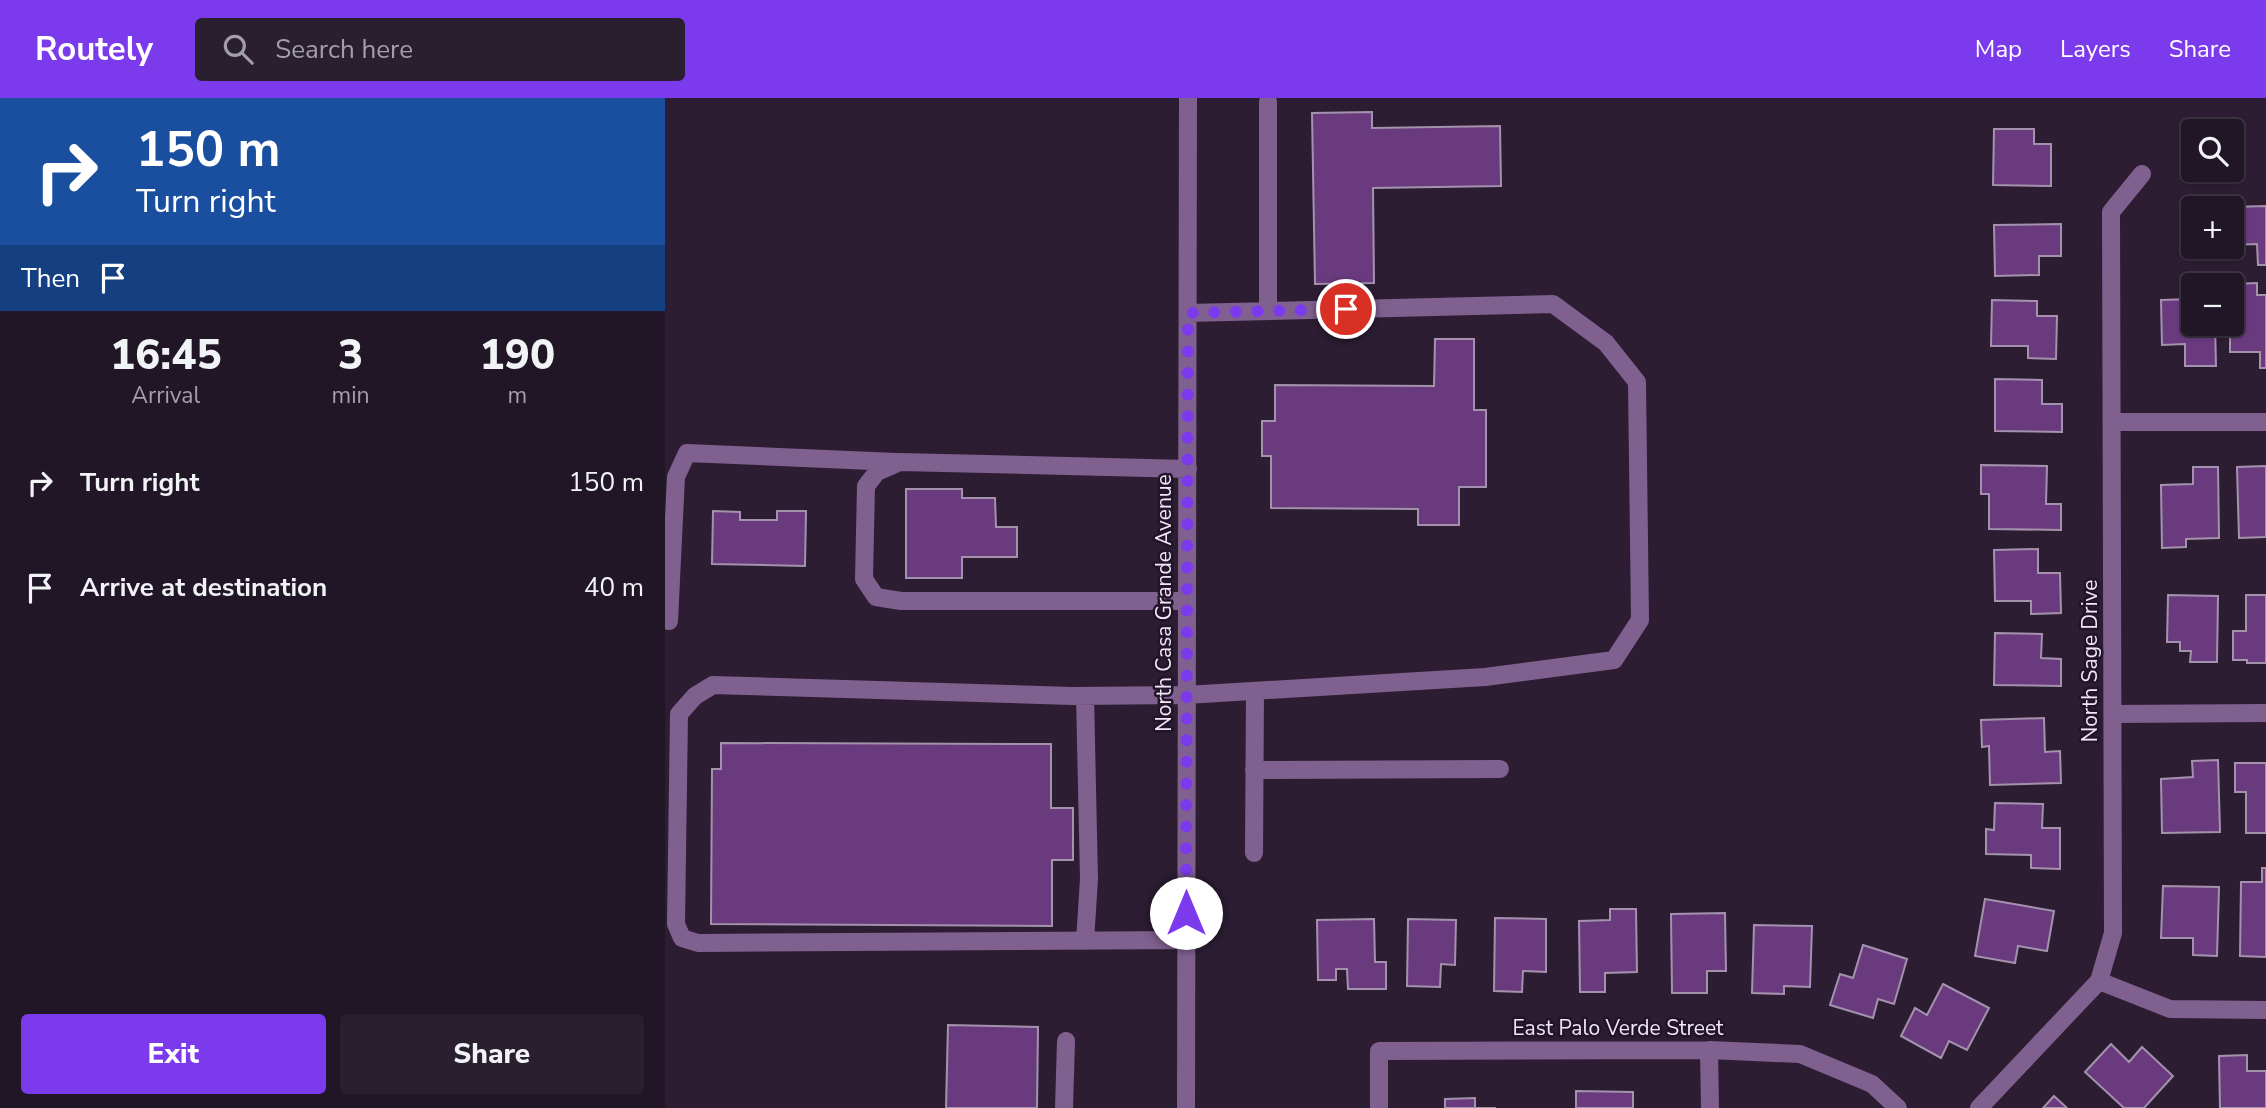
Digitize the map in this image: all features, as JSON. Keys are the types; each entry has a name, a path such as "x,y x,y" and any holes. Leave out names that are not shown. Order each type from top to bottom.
{"street":[{"name":"North Casa Grande Avenue","path":"1186,1108 1188,98"},
{"path":"1268,102 1268,311"},
{"name":"North Sage Drive","path":"1979,1108 2099,981 2113,933 2111,212 2142,174"},
{"path":"1186,940 698,943 682,938 676,923 679,714 695,696 713,685 1085,696 1186,695 1485,677 1614,660 1640,620 1637,382 1606,343 1553,304 1188,313"},
{"path":"2112,422 2266,422"},
{"path":"669,621 676,477 687,453 899,462 1188,469"},
{"path":"899,462 877,472 866,486 864,579 876,597 901,601 1187,601"},
{"path":"1254,853 1255,691"},
{"path":"1085,696 1089,879 1085,941"},
{"path":"2113,713 2266,713"},
{"path":"1254,770 1500,769"},
{"path":"2099,981 2170,1009 2266,1010"},
{"path":"1064,1108 1066,1041"},
{"path":"1709,1050 1710,1108"},
{"name":"East Palo Verde Street","path":"1379,1108 1379,1051 1709,1050 1800,1054 1872,1084 1898,1108"}],"building":[{"path":"1372,112 1372,128 1500,126 1501,186 1373,188 1374,283 1315,284 1312,113"},
{"path":"1994,129 2034,129 2034,144 2051,144 2051,186 1993,185"},
{"path":"2266,206 2266,265 2258,265 2257,244 2244,244 2244,207"},
{"path":"2061,224 2061,256 2039,256 2039,275 1995,276 1994,225"},
{"path":"2244,283 2257,283 2257,295 2266,295 2266,368 2260,368 2260,352 2230,352 2230,336 2244,336"},
{"path":"2181,299 2181,336 2215,336 2216,366 2185,366 2185,344 2162,345 2161,300"},
{"path":"1992,300 2037,301 2037,316 2057,316 2056,359 2028,358 2028,346 1991,346"},
{"path":"1435,339 1474,339 1474,410 1486,410 1486,487 1459,487 1459,525 1418,525 1418,509 1271,508 1271,456 1262,456 1262,421 1275,421 1275,385 1434,386"},
{"path":"1995,379 2042,380 2042,404 2062,404 2062,432 1995,431"},
{"path":"1981,465 2047,466 2046,504 2061,504 2061,530 1989,529 1989,494 1981,494"},
{"path":"2266,466 2266,537 2239,538 2237,467"},
{"path":"2193,467 2218,467 2219,538 2186,539 2186,547 2162,548 2161,485 2193,484"},
{"path":"906,489 962,489 962,498 995,498 996,527 1017,527 1017,557 962,557 962,578 906,578"},
{"path":"713,511 740,512 740,520 777,520 777,511 806,511 805,566 712,564"},
{"path":"2038,549 2038,573 2060,573 2061,613 2031,614 2031,601 1995,601 1994,550"},
{"path":"2168,595 2218,596 2217,662 2190,662 2191,651 2180,651 2180,642 2167,642"},
{"path":"2246,595 2266,595 2266,663 2233,660 2233,631 2246,631"},
{"path":"1995,633 2042,634 2041,658 2061,659 2061,686 1994,685"},
{"path":"2044,718 2045,752 2060,751 2061,783 1990,785 1989,746 1982,747 1981,720"},
{"path":"721,743 1051,744 1051,808 1073,808 1073,860 1052,860 1052,926 711,924 712,769 721,769"},
{"path":"2218,760 2220,832 2162,833 2161,779 2193,777 2192,761"},
{"path":"2235,763 2266,763 2266,833 2246,833 2246,792 2235,792"},
{"path":"1995,803 2043,804 2042,828 2060,828 2060,869 2031,868 2031,855 1986,854 1986,829 1994,830"},
{"path":"2262,868 2266,868 2266,957 2240,956 2241,882 2262,882"},
{"path":"2163,886 2219,887 2217,956 2193,955 2193,938 2161,938"},
{"path":"1985,899 2054,911 2047,951 2018,946 2015,963 1975,956"},
{"path":"1610,909 1636,909 1637,972 1605,973 1605,992 1580,992 1579,921 1610,920"},
{"path":"1725,913 1726,971 1707,971 1707,993 1672,993 1671,914"},
{"path":"1495,918 1546,919 1546,972 1523,971 1522,992 1494,991"},
{"path":"1374,919 1375,962 1386,962 1386,989 1348,989 1347,969 1336,969 1336,980 1318,980 1317,920"},
{"path":"1408,919 1456,920 1455,965 1441,964 1440,987 1407,986"},
{"path":"1754,925 1812,926 1810,987 1784,986 1784,994 1752,993"},
{"path":"1863,945 1907,959 1894,1004 1878,999 1873,1018 1830,1005 1840,974 1853,978"},
{"path":"1943,984 1989,1008 1967,1050 1949,1041 1941,1058 1901,1036 1915,1008 1927,1015"},
{"path":"948,1025 1038,1027 1037,1108 946,1108"},
{"path":"2111,1044 2129,1062 2142,1047 2173,1076 2144,1108 2124,1108 2085,1072"},
{"path":"2247,1055 2247,1071 2266,1071 2266,1108 2220,1108 2219,1056"},
{"path":"1576,1091 1633,1092 1633,1108 1576,1108"},
{"path":"2054,1096 2067,1108 2043,1108"},
{"path":"1475,1098 1475,1108 1445,1108 1445,1099"}],"route":[{"path":"1186,913 1188,313 1346,309"}]}
